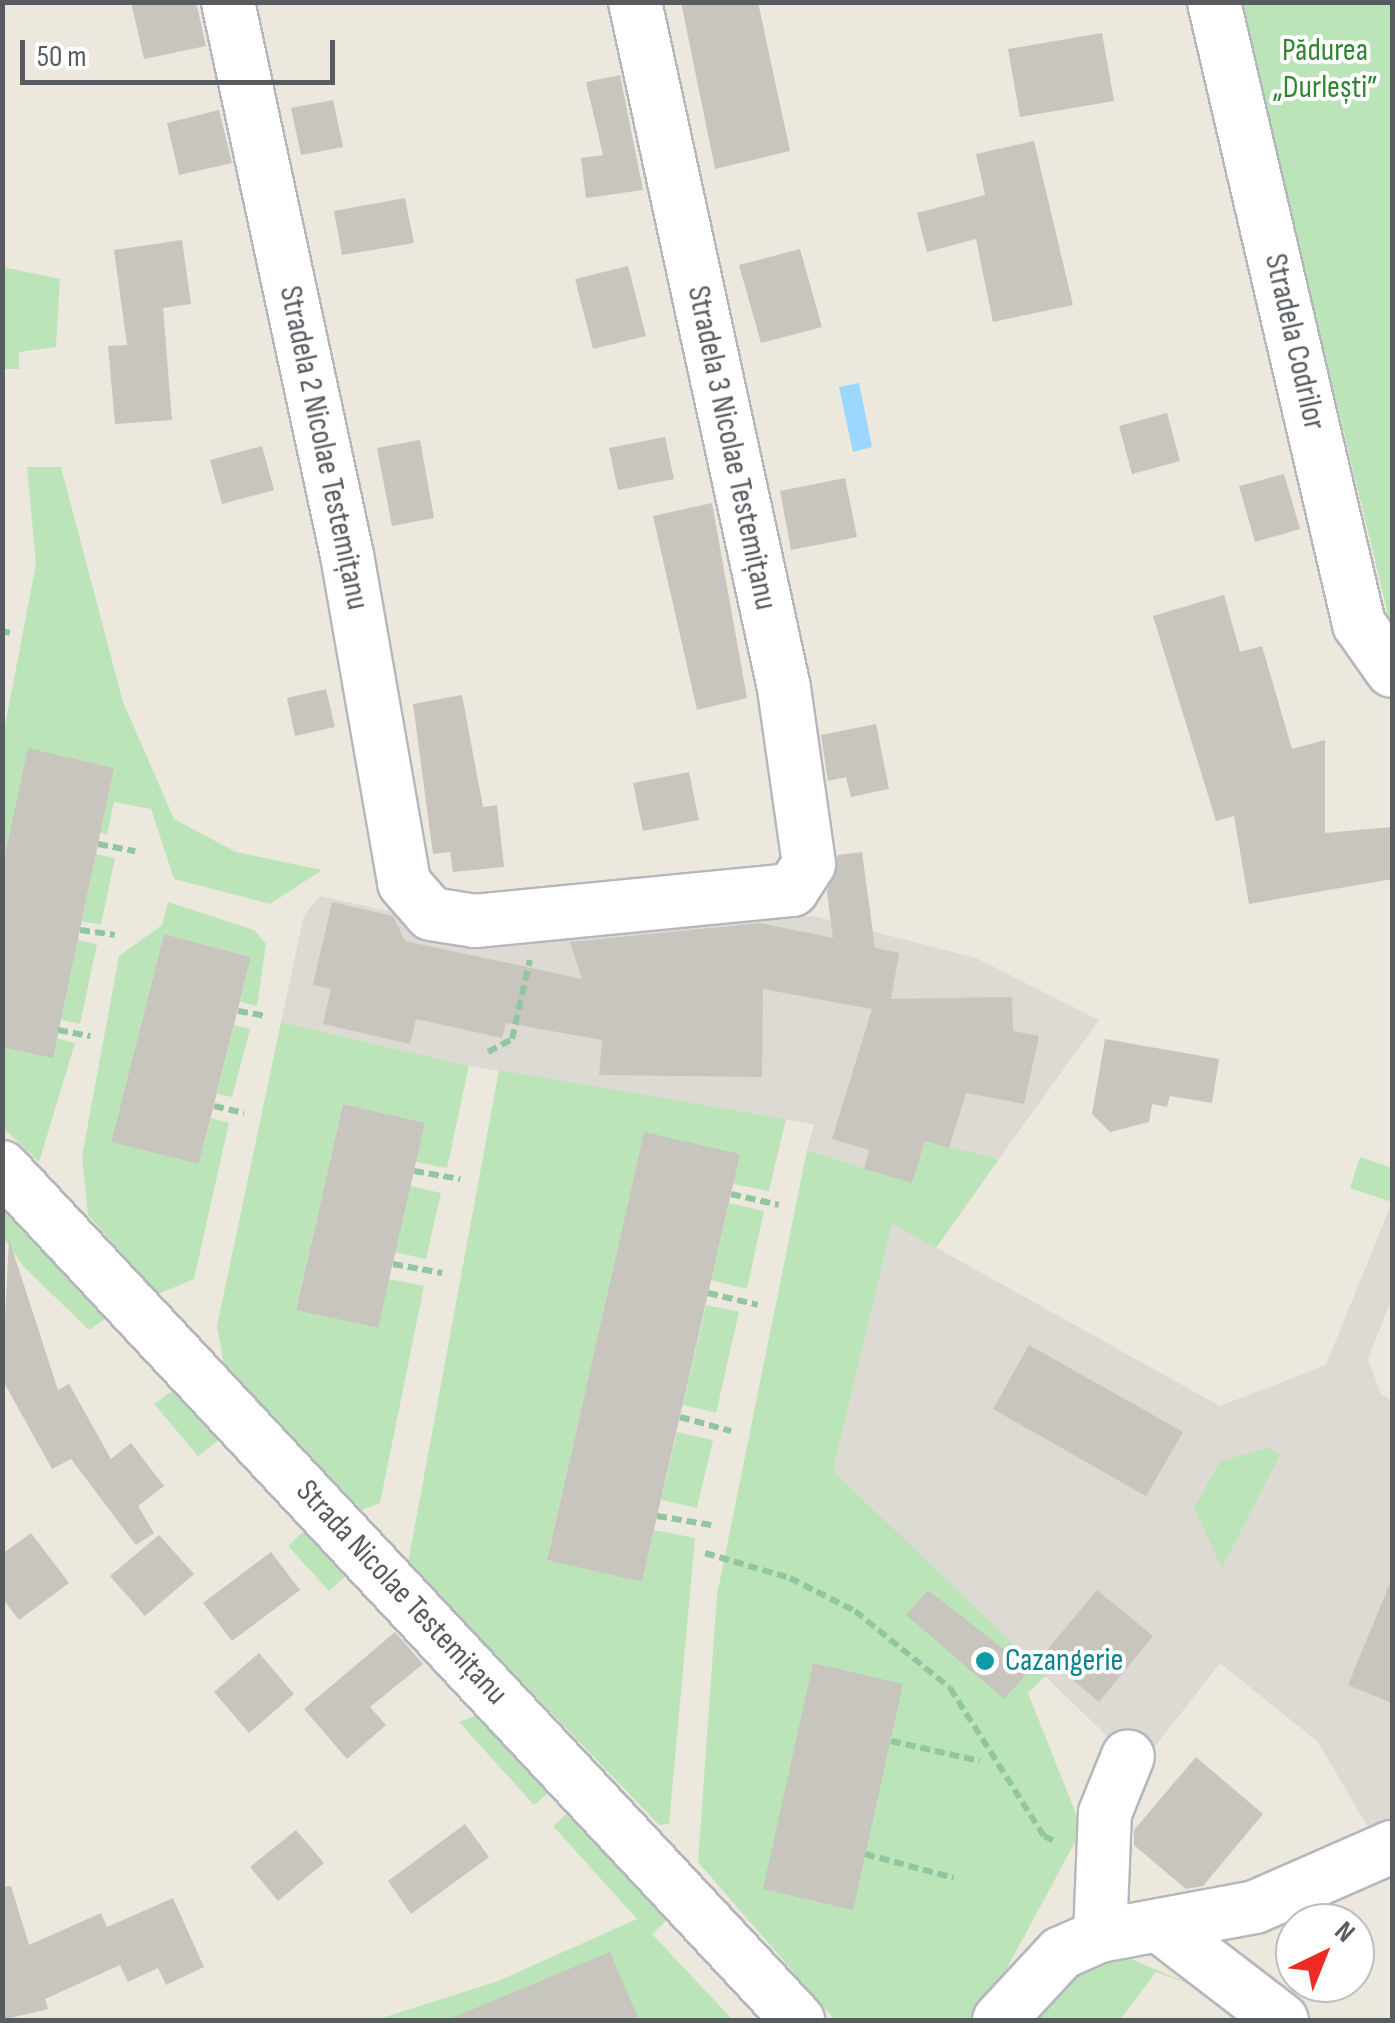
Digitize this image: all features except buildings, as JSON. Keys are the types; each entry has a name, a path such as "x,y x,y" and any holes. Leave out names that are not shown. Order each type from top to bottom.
{"street":[{"name":"Stradela 2 Nicolae Testemițanu","path":"228,2 416,916"},
{"name":"Stradela 3 Nicolae Testemițanu","path":"416,916 431,914 475,921 792,890 809,864 784,688 635,2"},
{"name":"Stradela Codrilor","path":"1214,2 1359,624 1392,672"},
{"path":"416,916 542,950"},
{"name":"Strada Nicolae Testemițanu","path":"2,1167 798,2020"},
{"path":"1100,1936 1099,1862 1128,1756"},
{"path":"1000,2020 1061,1953 1100,1936 1162,1928 1254,1907 1392,1848"},
{"path":"1162,1928 1282,2020"}],"path":[{"path":"98,844 135,851"},
{"path":"80,930 115,935"},
{"path":"488,1052 512,1039 542,950"},
{"path":"238,1011 265,1016"},
{"path":"58,1030 90,1036"},
{"path":"214,1106 244,1113"},
{"path":"414,1171 460,1180"},
{"path":"731,1194 779,1205"},
{"path":"393,1264 442,1273"},
{"path":"708,1293 758,1305"},
{"path":"680,1418 731,1431"},
{"path":"657,1516 711,1525"},
{"path":"705,1553 790,1578 855,1611 950,1688 1044,1836 1099,1862"},
{"path":"890,1741 980,1761"},
{"path":"865,1854 954,1878"}],"shaded area":[{"path":"320,896 411,916 813,916 976,958 1099,1020 999,1159 925,1141 912,1183 807,1150 814,1124 469,1066 281,1022 304,915"},
{"path":"1392,1202 1392,1298 1368,1359 1381,1394 1392,1400 1392,1817 1369,1829 1318,1742 1220,1663 1139,1767 833,1471 892,1223 1220,1406 1326,1365"}],"green space":[{"name":"Pădurea „Durlești”","path":"1240,3 1392,3 1392,631"},
{"path":"3,267 60,279 56,347 19,352 19,369 3,369"},
{"path":"27,467 61,467 123,702 174,819 236,852 322,870 270,904 174,879 151,809 114,802 107,835 100,832 114,768 29,749 3,869 3,736 36,564"},
{"path":"96,854 115,858 101,925 82,921"},
{"path":"168,902 254,930 266,944 257,1006 240,1002 251,957 164,934 111,1141 199,1164 211,1118 229,1123 194,1279 158,1294 88,1215 82,1156 119,956 162,925"},
{"path":"78,940 97,944 80,1024 61,1020"},
{"path":"281,1022 469,1066 447,1168 416,1162 424,1123 343,1104 296,1309 377,1328 389,1279 424,1286 380,1503 362,1510 224,1365 217,1326"},
{"path":"234,1025 250,1029 232,1097 217,1094"},
{"path":"56,1038 75,1043 39,1162 3,1128 3,1047"},
{"path":"499,1070 786,1119 769,1191 733,1184 739,1154 644,1133 547,1559 642,1582 654,1530 695,1538 669,1824 659,1825 408,1563"},
{"path":"925,1141 999,1159 936,1248 892,1224 833,1471 1046,1675 1028,1693 1082,1829 979,2020 835,2020 698,1862 717,1595 807,1150 912,1183"},
{"path":"1360,1157 1392,1168 1392,1202 1350,1188"},
{"path":"410,1186 441,1193 426,1259 395,1252"},
{"path":"2,1198 111,1315 89,1330 23,1266 3,1237"},
{"path":"729,1203 764,1211 747,1289 711,1280"},
{"path":"706,1305 739,1312 716,1413 683,1405"},
{"path":"179,1386 224,1436 198,1456 154,1404"},
{"path":"677,1432 713,1440 697,1508 661,1500"},
{"path":"1269,1447 1280,1455 1222,1568 1194,1507 1220,1462"},
{"path":"309,1526 350,1572 329,1591 288,1546"},
{"path":"480,1714 552,1790 534,1805 459,1722"},
{"path":"571,1810 671,1916 652,1934 733,2020 376,2020 498,1981 637,1919 553,1826"},
{"path":"1119,1954 1200,1988 1156,1972 1120,2020 1021,2020 1049,1982"}],"water":[{"path":"859,383 872,447 853,452 839,387"}],"place":[{"name":"Cazangerie","path":"985,1661"}]}
